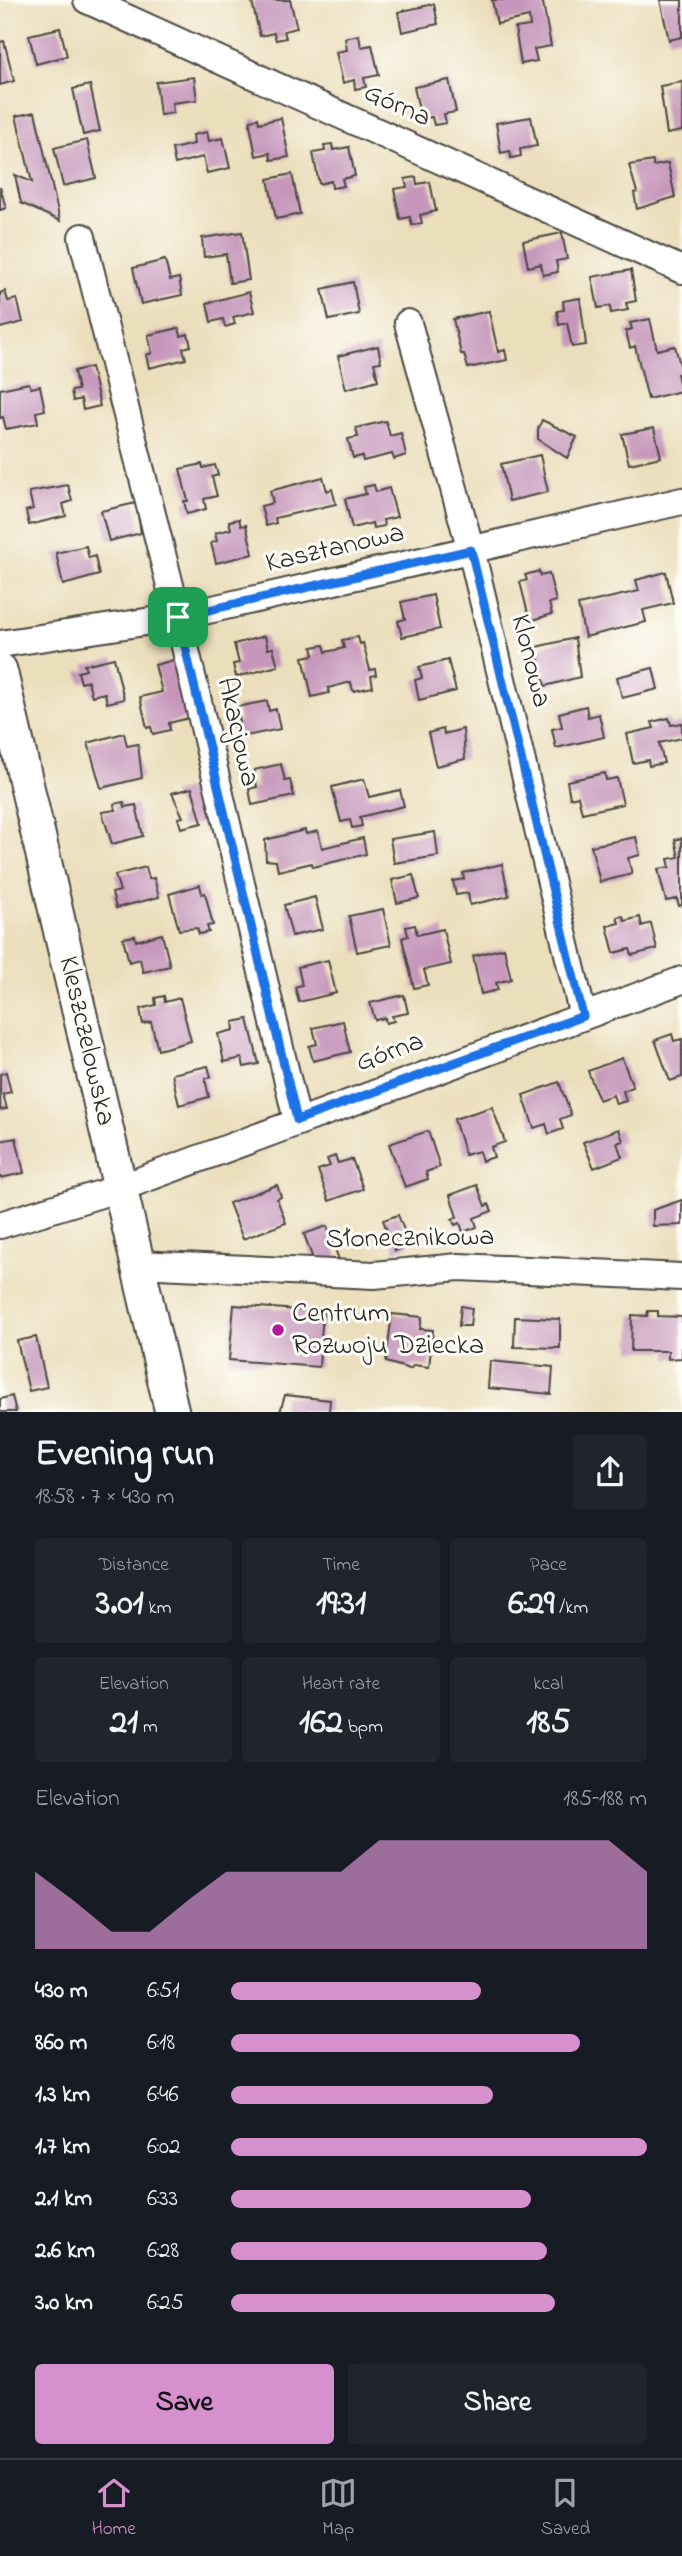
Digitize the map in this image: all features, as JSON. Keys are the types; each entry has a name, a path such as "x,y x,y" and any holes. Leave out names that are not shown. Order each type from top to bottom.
{"main road":[{"name":"Kleszczelowska","path":"0,670 172,1412"}],"street":[{"name":"Górna","path":"87,0 682,270"},
{"name":"Akacjowa","path":"82,237 178,617 297,1120"},
{"name":"Klonowa","path":"408,323 471,550 583,1016"},
{"name":"Kasztanowa","path":"0,644 178,617 682,501"},
{"name":"Górna","path":"0,1225 120,1188 297,1120 682,980"},
{"name":"Słonecznikowa","path":"138,1264 374,1275 459,1267 682,1277"}],"building":[{"path":"290,0 297,28 284,31 286,38 276,40 274,33 260,36 252,2"},
{"path":"492,0 539,0 543,3 551,46 534,49 537,61 521,64 515,28 530,26 529,17 497,24"},
{"path":"660,0 682,0 682,37 669,40"},
{"path":"434,4 438,24 402,32 398,12"},
{"path":"60,28 67,56 36,64 29,35"},
{"path":"359,35 361,47 372,45 379,75 364,78 366,87 355,89 354,80 343,83 336,52 347,50 345,38"},
{"path":"4,41 14,81 0,85 0,42"},
{"path":"194,77 197,100 172,103 173,113 160,115 156,82"},
{"path":"449,80 456,112 444,114 446,123 434,125 432,117 421,119 414,87"},
{"path":"682,82 682,131 667,134 660,86"},
{"path":"90,85 100,131 83,135 73,89"},
{"path":"35,112 60,221 21,203 15,175 32,182 16,116"},
{"path":"531,117 537,146 520,149 521,156 511,158 510,151 501,153 496,123"},
{"path":"258,118 259,123 281,118 289,157 271,160 270,153 256,156 250,125 251,120"},
{"path":"207,132 209,141 223,138 230,168 207,173 203,157 175,164 172,149 194,144 193,135"},
{"path":"87,140 96,178 63,186 54,148"},
{"path":"332,144 333,150 349,147 355,176 342,179 344,186 332,188 331,181 319,184 313,153 325,151 324,145"},
{"path":"653,161 653,166 668,163 675,197 637,209 634,193 637,192 629,165"},
{"path":"292,174 300,214 276,219 268,179"},
{"path":"416,177 417,184 430,182 436,211 420,215 422,223 412,225 410,217 400,219 394,189 407,187 405,179"},
{"path":"0,187 6,208 0,210"},
{"path":"242,232 249,280 230,283 226,254 204,257 202,238"},
{"path":"562,233 567,259 556,261 558,272 543,275 541,264 528,267 523,241"},
{"path":"165,260 170,280 179,278 182,295 141,304 133,268"},
{"path":"631,270 636,301 626,303 628,310 611,313 610,306 598,308 592,277"},
{"path":"353,282 359,314 329,320 322,289"},
{"path":"5,291 8,301 17,299 23,322 0,328 0,293"},
{"path":"249,292 254,312 233,317 235,324 225,327 223,319 211,322 207,303"},
{"path":"580,298 586,345 572,347 567,323 559,325 557,311 564,310 563,301"},
{"path":"489,311 498,352 505,350 507,360 468,368 464,354 461,354 453,319"},
{"path":"650,319 657,350 675,346 682,373 677,374 681,391 648,399 635,346 630,348 626,331 632,329 630,323"},
{"path":"179,328 181,336 188,334 191,346 183,348 186,359 149,368 146,355 152,353 148,335"},
{"path":"378,346 381,362 374,363 378,380 346,389 338,356"},
{"path":"91,367 100,406 83,410 81,399 73,401 71,391 78,390 74,371"},
{"path":"29,383 31,388 40,386 45,410 36,412 38,423 6,429 3,417 0,418 0,389"},
{"path":"542,420 577,437 567,458 538,439"},
{"path":"386,421 390,436 401,433 406,455 394,459 392,454 363,461 362,456 353,458 348,439 358,437 356,428"},
{"path":"654,428 661,457 629,464 622,434"},
{"path":"540,455 548,492 509,501 501,464"},
{"path":"202,464 203,468 215,465 218,475 212,477 217,496 204,499 206,509 187,514 184,501 188,501 180,469"},
{"path":"323,477 327,491 332,489 336,504 275,518 276,523 266,526 261,506 273,503 270,491"},
{"path":"68,485 72,501 63,504 66,516 29,525 26,511 33,509 29,492"},
{"path":"374,485 376,492 389,488 397,517 383,520 384,526 373,528 372,523 352,528 345,499 366,494 364,487"},
{"path":"136,503 141,533 109,541 101,511"},
{"path":"239,519 241,526 246,525 253,554 216,563 211,543 217,541 215,533 231,529 229,521"},
{"path":"86,546 89,558 95,556 99,575 63,585 56,553"},
{"path":"539,571 540,576 549,574 556,601 549,603 552,614 530,621 520,582 527,580 525,575"},
{"path":"666,572 673,603 643,610 646,622 585,637 578,605 639,591 636,580"},
{"path":"433,595 440,629 402,637 398,621 405,619 401,602"},
{"path":"265,636 268,649 273,648 278,666 236,677 233,664 239,663 234,644"},
{"path":"358,637 360,644 363,643 370,670 375,669 376,675 371,676 373,687 353,691 351,682 328,688 329,693 312,697 303,657 314,655 312,647 324,645 326,652 344,648 342,640"},
{"path":"575,638 580,677 545,686 536,647"},
{"path":"114,658 124,699 107,703 105,693 92,696 88,681 81,683 78,672 86,670 84,665"},
{"path":"174,660 189,718 169,723 170,730 153,734 151,727 147,728 140,697 162,692 155,665"},
{"path":"448,660 456,691 419,700 415,680 422,678 419,667"},
{"path":"653,668 658,689 622,698 617,677"},
{"path":"267,701 269,711 276,709 280,729 236,738 233,724 240,723 237,707"},
{"path":"586,706 588,717 599,714 604,737 556,748 552,729 562,727 559,713"},
{"path":"669,718 671,725 682,723 682,738 659,743 664,763 649,766 648,760 633,763 627,734 654,728 652,722"},
{"path":"443,729 444,734 463,729 465,759 436,766 428,733"},
{"path":"124,733 127,746 138,744 142,778 101,788 88,743"},
{"path":"281,764 285,781 290,780 294,796 252,805 249,789 257,787 254,770"},
{"path":"605,773 606,780 617,778 623,804 582,813 578,796 570,798 567,781"},
{"path":"364,779 369,797 400,790 404,806 360,817 362,826 352,828 350,820 341,822 332,787"},
{"path":"192,788 202,823 181,828 178,818 183,817 172,793"},
{"path":"124,802 125,807 136,805 143,836 112,844 102,812 116,810 114,804"},
{"path":"305,830 306,834 318,831 322,848 363,838 366,854 313,867 312,863 278,871 276,861 266,860 265,840"},
{"path":"435,832 438,856 394,863 390,839"},
{"path":"636,837 640,855 628,858 632,874 600,882 591,846"},
{"path":"682,838 682,905 679,906 677,899 666,901 658,869 670,867 668,859 679,857 675,840"},
{"path":"502,864 509,896 470,905 468,893 456,895 453,881 464,879 463,873"},
{"path":"146,867 149,879 154,878 159,897 116,908 112,893 120,891 115,875"},
{"path":"413,875 419,898 397,903 392,880"},
{"path":"200,885 202,894 205,893 213,925 207,926 209,932 199,934 197,928 179,930 169,894"},
{"path":"315,897 323,929 292,936 284,905"},
{"path":"383,909 391,945 357,952 349,916"},
{"path":"623,916 625,921 640,917 642,926 651,923 657,949 632,955 630,949 614,953 607,926 619,923 617,917"},
{"path":"415,925 417,935 443,929 451,964 424,970 428,985 414,988 402,938 408,936 406,927"},
{"path":"162,934 170,966 143,972 140,959 129,962 123,938 135,936 136,941"},
{"path":"504,948 511,979 496,983 498,990 481,994 473,956"},
{"path":"328,960 336,993 299,1002 295,987 302,985 298,967"},
{"path":"404,995 408,1013 392,1016 394,1021 386,1023 385,1018 375,1020 370,1003"},
{"path":"164,996 165,1002 180,998 191,1041 158,1050 151,1022 143,1024 140,1009 156,1005 155,998"},
{"path":"248,1019 259,1064 244,1067 242,1058 224,1062 218,1034 234,1030 233,1022"},
{"path":"343,1021 350,1052 313,1061 309,1046 317,1044 313,1028"},
{"path":"672,1034 674,1041 682,1039 682,1077 670,1081 655,1040"},
{"path":"622,1058 633,1087 623,1091 626,1101 616,1104 613,1095 599,1100 588,1071"},
{"path":"208,1066 211,1077 205,1079 209,1097 179,1105 172,1074"},
{"path":"6,1072 11,1092 3,1094 7,1109 0,1110 0,1074"},
{"path":"559,1082 571,1115 560,1119 563,1129 549,1134 546,1124 534,1128 523,1095"},
{"path":"492,1107 505,1142 491,1147 494,1157 482,1161 479,1151 465,1155 454,1119"},
{"path":"619,1129 623,1141 617,1143 622,1157 594,1168 583,1142"},
{"path":"428,1131 440,1167 426,1172 428,1179 405,1187 389,1144"},
{"path":"16,1138 24,1173 0,1178 0,1141"},
{"path":"335,1156 338,1163 352,1159 363,1189 329,1201 318,1170 330,1166 327,1159"},
{"path":"277,1185 281,1197 277,1199 286,1223 243,1239 229,1203"},
{"path":"477,1185 485,1206 489,1204 492,1211 474,1218 477,1227 463,1232 460,1223 455,1225 452,1219 457,1217 450,1195"},
{"path":"682,1200 682,1225 653,1226 653,1210"},
{"path":"398,1215 410,1245 395,1251 383,1220"},
{"path":"327,1226 339,1260 313,1259 304,1234"},
{"path":"234,1305 323,1312 319,1367 229,1360"},
{"path":"461,1306 472,1308 470,1326 459,1326"},
{"path":"648,1311 658,1311 658,1316 682,1317 682,1358 668,1359 668,1351 631,1351 632,1315 647,1316"},
{"path":"392,1314 422,1317 420,1329 433,1330 429,1367 414,1365 410,1369 386,1362"},
{"path":"515,1317 560,1319 560,1348 514,1347"},
{"path":"36,1337 47,1387 29,1391 17,1341"},
{"path":"490,1361 553,1367 551,1394 488,1388"},
{"path":"285,1395 330,1400 329,1412 280,1412"},
{"path":"12,1396 16,1412 0,1412 0,1399"}],"place":[{"name":"Centrum Rozwoju Dziecka","path":"278,1330"}],"route":[{"path":"471,550 583,1016 297,1120 178,617 471,550"}]}
